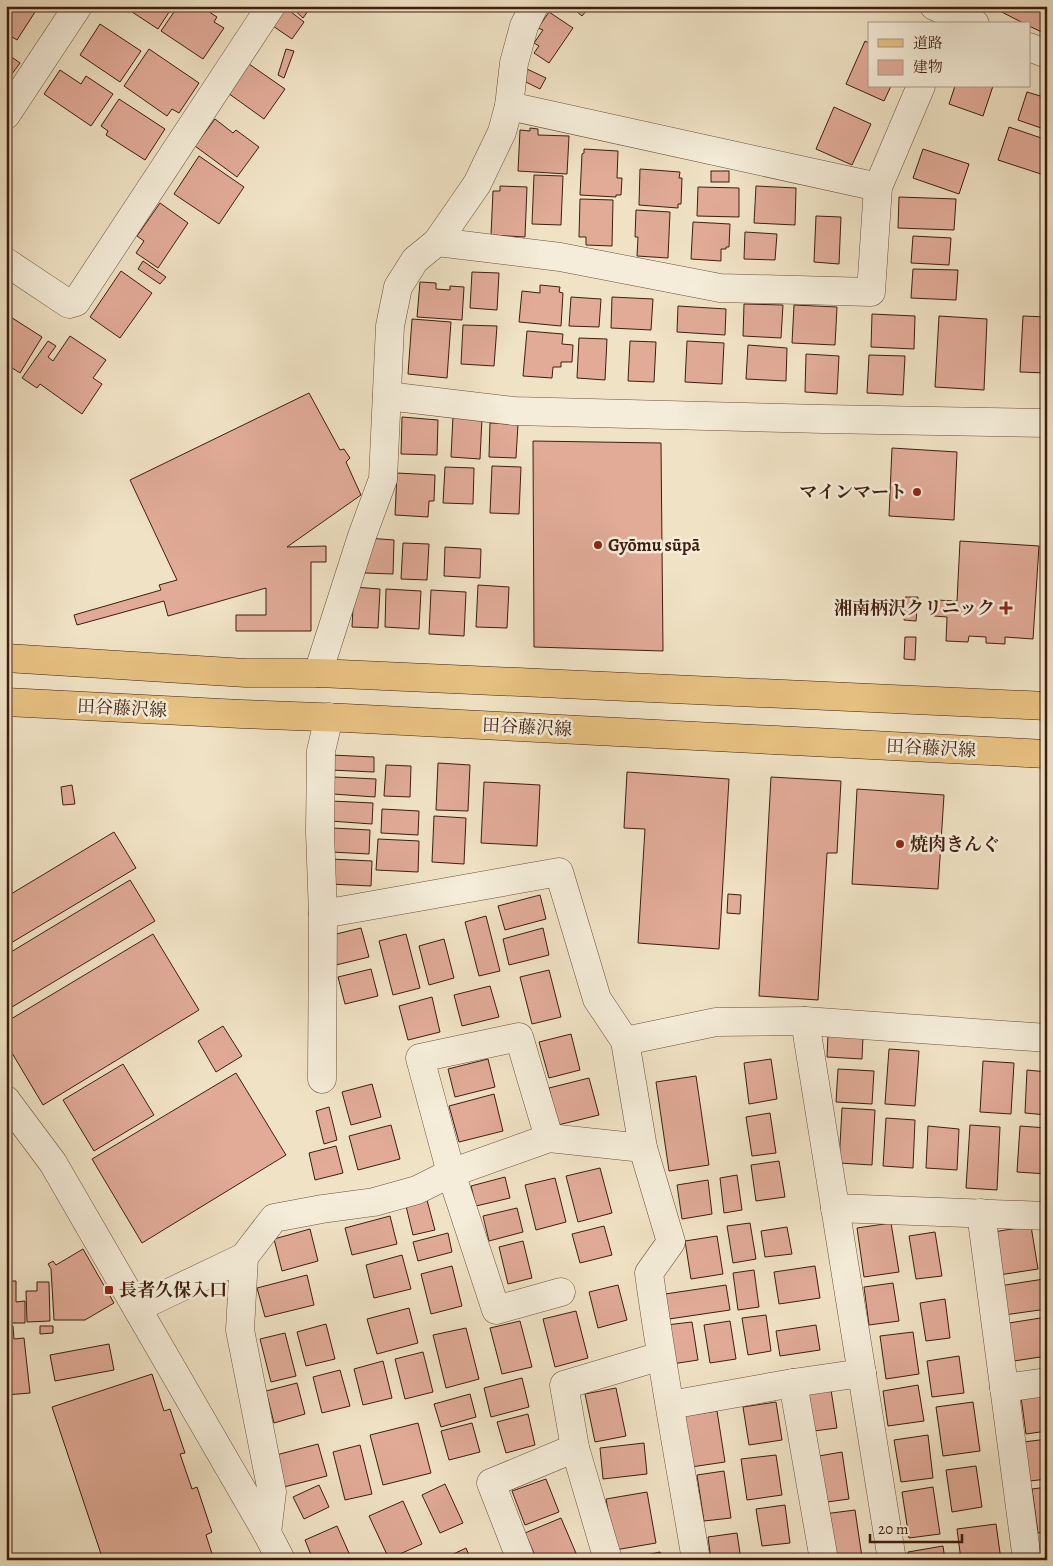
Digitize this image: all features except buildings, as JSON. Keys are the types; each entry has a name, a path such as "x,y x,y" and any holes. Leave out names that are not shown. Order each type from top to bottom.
{"main road":[{"path":"6,658 246,673 318,673 1047,706"},
{"name":"田谷藤沢線","path":"6,702 1047,754"}],"street":[{"path":"6,115 78,6"},
{"path":"6,262 68,304 76,302 271,6"},
{"path":"318,673 362,536 383,479 390,326 398,287 415,260 437,242 478,184 502,132 509,106 514,63 524,26 534,6"},
{"path":"1030,47 1047,54"},
{"path":"437,242 560,258 720,288 871,292 878,187 919,88"},
{"path":"509,106 878,187"},
{"path":"387,396 514,411 823,419 1047,422"},
{"path":"322,1079 320,833 322,751 328,717"},
{"path":"322,914 559,872 597,999 625,1041 643,1148 671,1242 649,1273 660,1356 670,1404 696,1560"},
{"path":"625,1041 716,1022 805,1022 1047,1038"},
{"path":"805,1022 892,1560"},
{"path":"549,1138 519,1037 420,1058 450,1173 496,1310 561,1292"},
{"path":"6,1100 52,1163 267,1533 280,1560"},
{"path":"137,1308 244,1257 274,1218 374,1202 417,1190 450,1173 549,1138 643,1148"},
{"path":"835,1208 1047,1216"},
{"path":"981,1213 1027,1560"},
{"path":"244,1257 240,1330 272,1492 267,1533"},
{"path":"608,1560 575,1448 564,1384 660,1356"},
{"path":"670,1404 862,1373"},
{"path":"1004,1388 1047,1382"},
{"path":"793,1383 824,1560"},
{"path":"521,1560 491,1483 575,1448"}],"place":[{"name":"マインマート","path":"917,492"},
{"name":"Gyōmu sūpā","path":"598,545"},
{"name":"湘南柄沢クリニック","path":"1006,608"},
{"name":"焼肉きんぐ","path":"900,844"},
{"name":"長者久保入口","path":"109,1290"}]}
